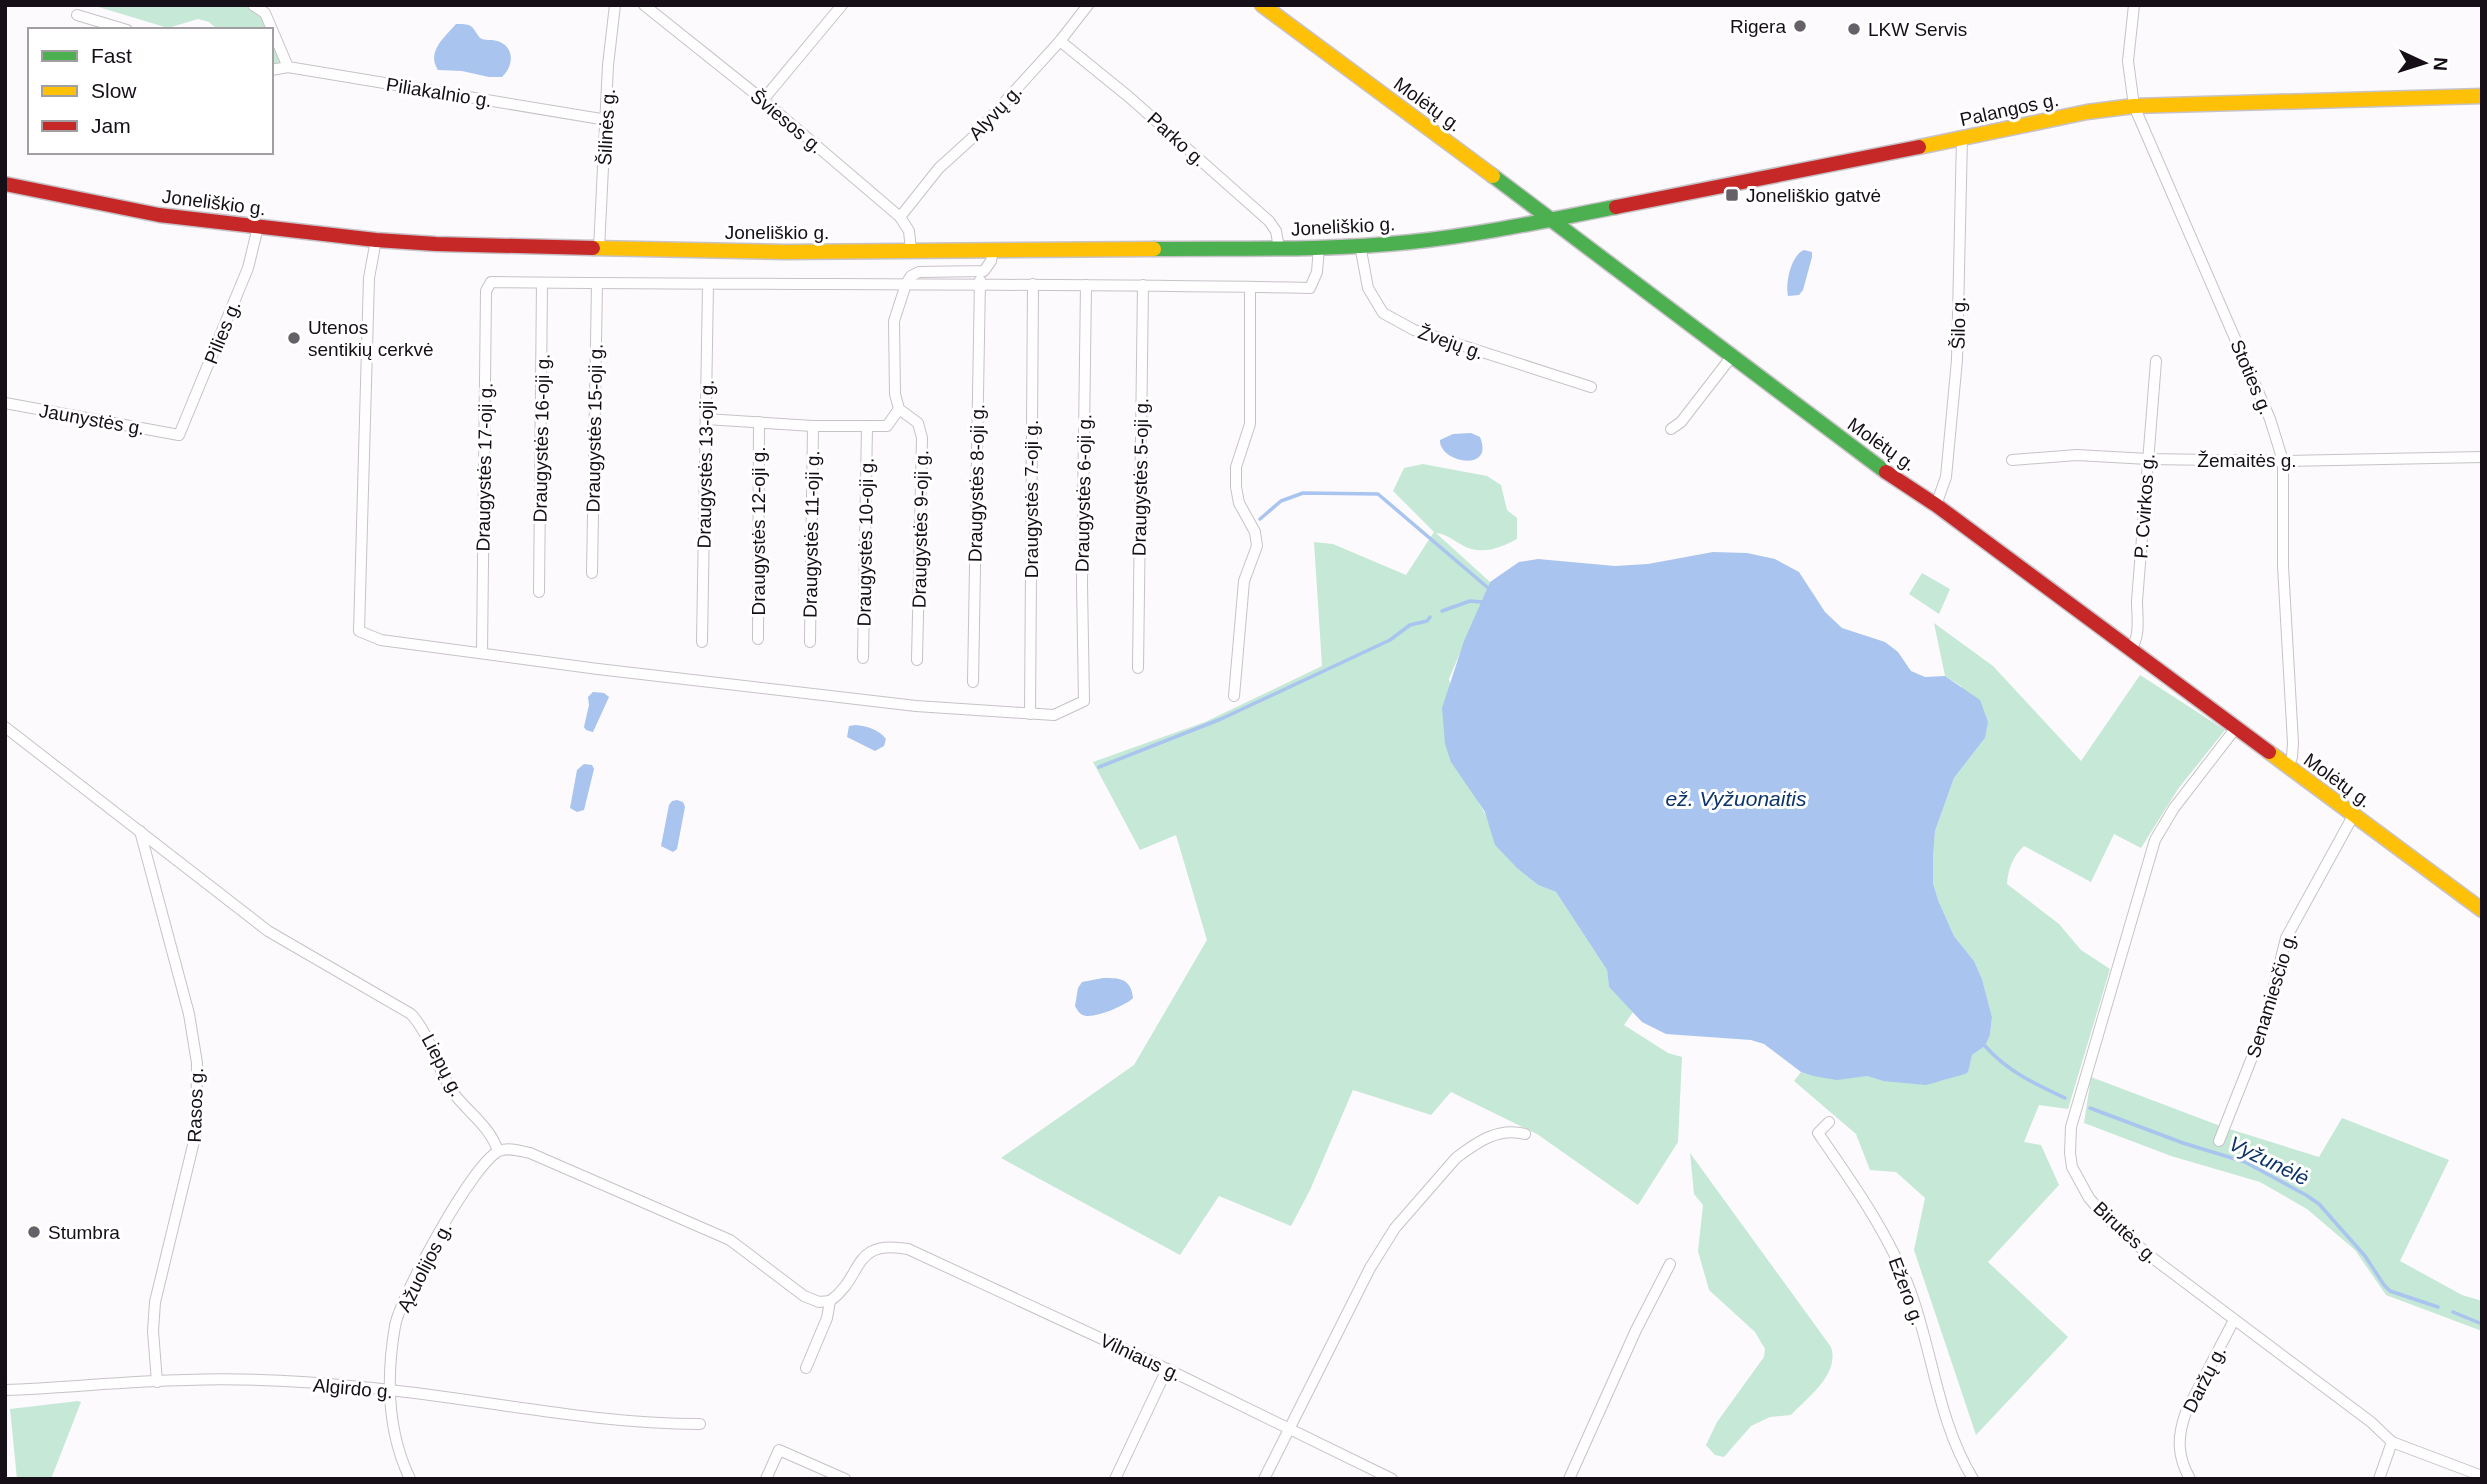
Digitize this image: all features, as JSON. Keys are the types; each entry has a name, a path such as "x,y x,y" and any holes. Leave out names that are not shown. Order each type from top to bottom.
{"street":[{"path":"253,5 265,13 271,28"},
{"name":"Šilinės g.","path":"599,249 608,65 615,5"},
{"name":"Šviesos g.","path":"644,5 763,100 900,218"},
{"path":"763,100 842,5"},
{"name":"Alyvų g.","path":"900,218 939,168 971,139 1060,41 1088,5"},
{"name":"Molėtų g.","path":"1262,5 1863,456 1936,505 2482,910"},
{"name":"Stoties g.","path":"2134,5 2128,61 2134,106 2270,419 2283,461 2284,590 2293,743 2288,767"},
{"path":"77,15 120,28"},
{"path":"273,32 288,67"},
{"name":"Parko g.","path":"1060,41 1129,97 1269,221 1276,230 1279,248"},
{"name":"Piliakalnio g.","path":"273,70 288,67 607,120"},
{"name":"Palangos g.","path":"1552,220 2087,112 2134,106 2482,96"},
{"name":"Šilo g.","path":"1936,505 1946,477 1957,360 1962,138"},
{"name":"Joneliškio g.","path":"5,184 159,215 376,240 599,249 785,252 1319,247 1450,237 1552,220"},
{"path":"900,218 909,231 911,250"},
{"name":"Pilies g.","path":"179,435 248,268 258,227"},
{"path":"376,240 369,278 359,631 381,640 598,669 916,706 1030,713"},
{"name":"Žvejų g.","path":"1360,245 1368,288 1383,313 1415,330 1591,387"},
{"path":"542,283 1310,288 1317,272 1319,247"},
{"path":"978,284 991,261 993,250"},
{"path":"706,419 813,426 887,426 900,409 895,394 894,321 911,276 919,272 984,271"},
{"name":"Draugystės 17-oji g.","path":"482,653 486,291 491,282 542,283"},
{"name":"Draugystės 16-oji g.","path":"539,592 542,283"},
{"name":"Draugystės 15-oji g.","path":"592,573 597,284"},
{"name":"Draugystės 8-oji g.","path":"973,682 978,284"},
{"name":"Draugystės 13-oji g.","path":"702,642 709,285"},
{"name":"Draugystės 7-oji g.","path":"1030,713 1033,285"},
{"name":"Draugystės 6-oji g.","path":"1030,713 1054,715 1084,701 1082,584 1086,285"},
{"name":"Draugystės 5-oji g.","path":"1138,668 1143,285"},
{"path":"1234,696 1244,581 1257,546 1255,532 1239,503 1236,467 1250,424 1250,287"},
{"path":"1671,429 1681,422 1732,356"},
{"name":"P. Cvirkos g.","path":"2130,650 2137,633 2137,601 2156,360"},
{"name":"Jaunystės g.","path":"5,403 179,435"},
{"name":"Draugystės 9-oji g.","path":"900,409 918,423 922,438 917,660"},
{"name":"Draugystės 12-oji g.","path":"758,639 759,422"},
{"name":"Draugystės 11-oji g.","path":"810,642 813,426"},
{"name":"Draugystės 10-oji g.","path":"863,657 867,426"},
{"name":"Žemaitės g.","path":"2012,460 2077,455 2283,461 2482,457"},
{"name":"Liepų g.","path":"5,727 268,931 411,1014 424,1028 434,1057 454,1094 489,1131 498,1151"},
{"name":"Birutės g.","path":"2235,729 2174,808 2155,840 2069,1139 2071,1160 2079,1182 2089,1198 2126,1237 2371,1422 2392,1441 2482,1476"},
{"name":"Senamiesčio g.","path":"2219,1142 2264,1027 2286,938 2353,816"},
{"name":"Rasos g.","path":"140,831 189,1014 197,1063 197,1133 155,1301 153,1331 157,1382"},
{"name":"Ežero g.","path":"1829,1122 1818,1133 1849,1177 1886,1239 1908,1285 1951,1431 1973,1479"},
{"path":"1264,1479 1370,1269 1395,1228 1456,1157 1468,1148 1500,1132 1525,1134"},
{"path":"498,1151 510,1149 530,1153 730,1240 804,1296 820,1302 830,1301 827,1318 806,1368"},
{"name":"Ąžuolijos g.","path":"410,1479 398,1449 392,1421 389,1390 395,1325 406,1295 474,1176 498,1151"},
{"name":"Vilniaus g.","path":"830,1301 837,1296 866,1254 886,1247 921,1253 1392,1479"},
{"path":"1569,1479 1636,1330 1670,1264"},
{"name":"Daržų g.","path":"2190,1479 2179,1455 2180,1428 2234,1320"},
{"path":"1115,1479 1167,1369"},
{"name":"Algirdo g.","path":"5,1390 186,1380 274,1382 389,1390 645,1423 700,1424"},
{"path":"2379,1479 2392,1441"},
{"path":"766,1479 779,1450 845,1479"}],"green space":[{"path":"92,5 253,5 265,13 271,28 216,28 209,22 198,19 168,28"},
{"path":"273,32 288,67 273,70"},
{"path":"1423,464 1487,476 1501,485 1507,510 1517,518 1517,539 1490,550 1469,548 1436,533 1490,582 1449,679 1471,790 1518,869 1538,885 1556,892 1607,970 1609,987 1633,1012 1624,1025 1668,1053 1682,1057 1678,1142 1638,1205 1537,1134 1451,1092 1431,1115 1353,1090 1310,1190 1291,1226 1219,1196 1180,1255 1001,1158 1134,1065 1207,940 1176,835 1140,850 1093,762 1205,722 1322,666 1314,542 1333,544 1406,575 1434,532 1393,491 1404,468"},
{"path":"1922,573 1950,589 1939,614 1909,594"},
{"path":"1934,623 1993,666 2081,761 2140,675 2225,730 2178,789 2141,848 2114,834 2091,882 2024,846 2010,868 2007,884 2059,924 2081,950 2110,969 2068,1109 2039,1105 2024,1142 2041,1145 2059,1185 1988,1262 2068,1337 1976,1435 1914,1250 1925,1198 1896,1172 1870,1170 1856,1134 1794,1081 1801,1072 1813,1076 1867,1076 1883,1081 1940,1081 1967,1072 1972,1055 1985,1046 1990,1035 1992,1017 1982,979 1974,961 1954,936 1933,883 1935,831 1954,778 1985,738 1961,686 1945,676"},
{"path":"2091,1077 2223,1127 2319,1157 2342,1118 2449,1160 2400,1261 2462,1295 2482,1301 2482,1331 2386,1295 2355,1250 2307,1209 2260,1182 2171,1156 2084,1123"},
{"path":"1690,1153 1831,1347 1833,1357 1827,1376 1791,1415 1770,1417 1751,1426 1724,1457 1715,1455 1706,1445 1717,1422 1764,1357 1765,1349 1755,1332 1709,1290 1698,1251 1703,1205 1694,1194"},
{"path":"81,1402 51,1479 17,1479 10,1409"}],"water":[{"path":"456,24 469,25 480,38 497,41 507,47 511,57 509,67 502,77 438,70 435,51"},
{"path":"1804,250 1812,252 1812,257 1803,290 1799,295 1788,296 1790,270 1796,257"},
{"path":"1471,433 1480,437 1483,448 1480,456 1474,460 1456,459 1442,448 1440,440 1453,434"},
{"name":"ež. Vyžuonaitis","path":"1713,552 1747,553 1775,559 1799,572 1825,612 1842,628 1885,642 1898,652 1911,671 1925,677 1945,676 1980,700 1988,722 1985,738 1954,778 1935,831 1933,858 1933,883 1938,900 1954,936 1974,961 1982,979 1992,1017 1990,1035 1985,1046 1972,1055 1968,1072 1965,1074 1926,1085 1883,1081 1867,1076 1837,1080 1801,1072 1764,1044 1751,1040 1666,1034 1642,1022 1609,987 1607,970 1556,892 1538,885 1495,845 1485,812 1451,762 1445,744 1442,708 1464,641 1490,582 1519,562 1538,559 1615,566 1648,564"},
{"path":"593,692 604,693 609,697 593,732 584,727 588,697"},
{"path":"849,726 868,727 879,733 886,739 884,746 875,751 847,737"},
{"path":"584,764 592,765 594,769 584,810 577,812 570,808 577,770"},
{"path":"677,800 683,802 685,807 677,849 673,852 661,846 669,805"},
{"path":"1103,978 1119,979 1127,983 1133,998 1101,1014 1082,1014 1075,1006 1078,988 1082,982"}],"waterway":[{"path":"1260,519 1281,501 1303,493 1378,494 1487,587"},
{"path":"1442,611 1470,601 1482,602"},
{"path":"1099,767 1221,719 1390,640 1410,625 1427,621 1430,617"},
{"name":"Vyžunėlė","path":"1985,1046 2012,1070 2065,1098"},
{"name":"Vyžunėlė","path":"2090,1108 2183,1143 2245,1162 2306,1195 2319,1204 2365,1256 2390,1291 2438,1307"},
{"name":"Vyžunėlė","path":"2453,1312 2482,1324"}],"traffic: fast":[{"path":"1493,176 1886,472"},
{"path":"1154,249 1378,245 1488,231 1616,207"}],"traffic: slow":[{"path":"1262,5 1493,176"},
{"path":"1919,147 2087,112 2134,106 2482,96"},
{"path":"593,248 785,252 1154,249"},
{"path":"2269,752 2482,910"}],"traffic: jam":[{"path":"1616,207 1919,147"},
{"path":"5,184 159,215 376,240 593,248"},
{"path":"1886,472 1936,505 2269,752"}],"place":[{"name":"Rigera","path":"1800,26"},
{"name":"LKW Servis","path":"1854,29"},
{"name":"Joneliškio gatvė","path":"1732,195"},
{"name":"Utenos sentikių cerkvė","path":"294,338"},
{"name":"Stumbra","path":"34,1232"}]}
